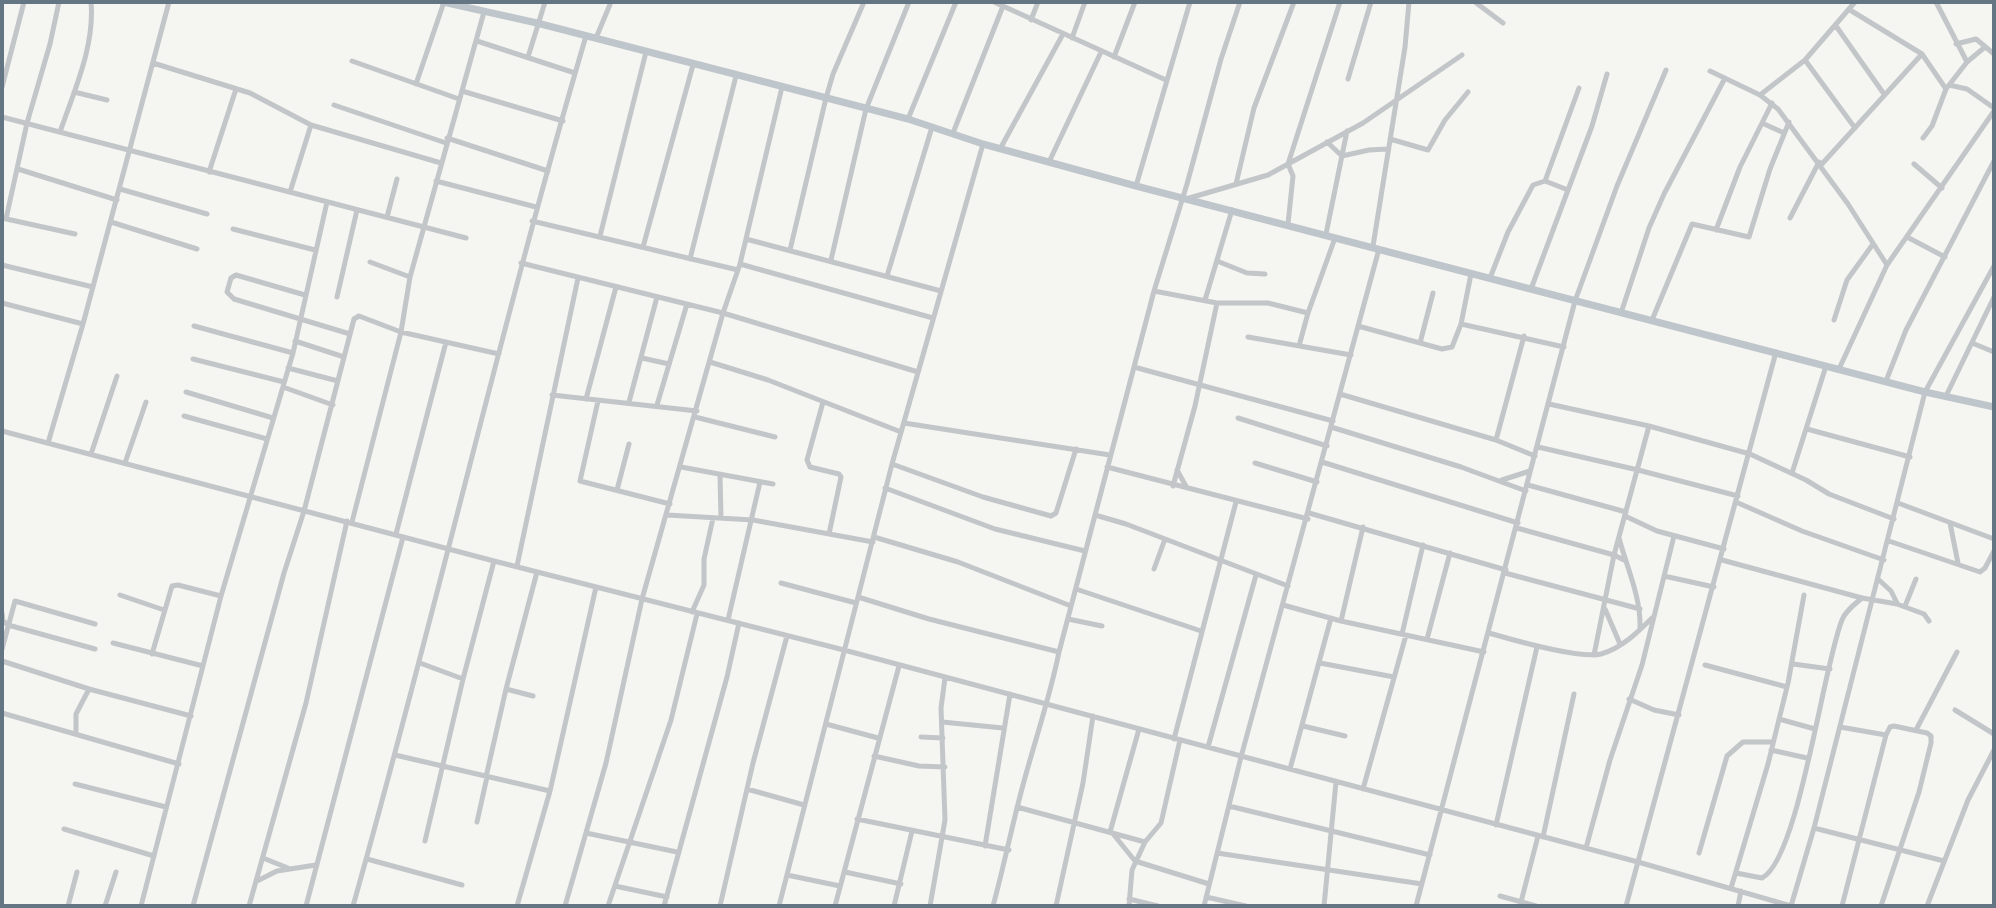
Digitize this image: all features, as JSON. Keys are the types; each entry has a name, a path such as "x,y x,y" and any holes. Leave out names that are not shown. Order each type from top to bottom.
{"street":[{"path":"2,87 24,2"},
{"path":"59,2 4,218 75,234"},
{"path":"60,132 91,29 91,2"},
{"path":"48,443 169,2"},
{"path":"416,84 443,2 458,4 908,119 1000,149 1136,186 1925,392 1994,407"},
{"path":"528,57 545,2"},
{"path":"595,39 611,2"},
{"path":"790,250 833,74 864,2"},
{"path":"831,260 866,109 909,2"},
{"path":"908,119 956,2"},
{"path":"994,2 1166,80"},
{"path":"1031,20 1038,2"},
{"path":"1072,38 1085,2"},
{"path":"1114,58 1135,2"},
{"path":"1136,186 1190,2"},
{"path":"993,906 1154,291 1240,2"},
{"path":"1236,184 1254,108 1294,2"},
{"path":"1288,224 1293,173 1288,164 1340,2"},
{"path":"1348,79 1371,2"},
{"path":"1204,906 1241,757 1351,355 1376,247 1409,2"},
{"path":"1475,2 1503,23"},
{"path":"1760,95 1805,60 1855,2"},
{"path":"1936,2 1967,62"},
{"path":"1013,11 1017,3"},
{"path":"953,133 1003,6"},
{"path":"1839,369 1887,265 1994,109 1967,89 1947,87 1922,54 1850,10"},
{"path":"249,906 306,703 349,522 401,332 410,277 484,12"},
{"path":"1836,26 1884,94"},
{"path":"1000,149 1063,34"},
{"path":"355,906 532,221 586,36"},
{"path":"1956,44 1974,38 1994,54"},
{"path":"477,41 575,73"},
{"path":"1923,138 1932,126 1947,87 1967,62 1985,47"},
{"path":"600,236 646,52"},
{"path":"1049,162 1101,52"},
{"path":"1790,218 1820,164 1922,54"},
{"path":"1184,198 1258,180 1347,131 1462,55"},
{"path":"1805,60 1855,128"},
{"path":"352,61 459,99"},
{"path":"153,63 237,89 311,125 441,163"},
{"path":"643,247 693,65"},
{"path":"1416,906 1575,301 1617,186 1666,70"},
{"path":"1710,71 1772,103 1820,164 1887,265"},
{"path":"1531,289 1592,126 1607,74"},
{"path":"690,259 736,76"},
{"path":"1621,313 1649,228 1664,194 1725,78"},
{"path":"565,906 606,763 642,599 723,313 739,267 782,87"},
{"path":"1490,278 1508,232 1532,187 1545,181 1579,88"},
{"path":"209,172 237,89"},
{"path":"462,91 563,121"},
{"path":"74,92 107,100"},
{"path":"1390,139 1428,150 1445,120 1468,92"},
{"path":"1716,230 1740,167 1772,103"},
{"path":"334,105 548,171"},
{"path":"2,117 466,238"},
{"path":"1652,320 1691,225 1695,223 1749,237 1789,122"},
{"path":"1762,123 1784,133"},
{"path":"290,192 311,125"},
{"path":"887,276 932,126"},
{"path":"1326,234 1347,131"},
{"path":"1327,142 1342,156"},
{"path":"779,906 885,488 983,144"},
{"path":"1342,156 1388,149"},
{"path":"1886,381 1906,330 1994,161"},
{"path":"1914,164 1942,188"},
{"path":"18,169 117,200"},
{"path":"387,217 397,179"},
{"path":"436,181 536,207"},
{"path":"1545,181 1568,190"},
{"path":"120,189 207,214"},
{"path":"141,906 221,596 293,353 327,202"},
{"path":"337,297 357,210"},
{"path":"1205,300 1232,210"},
{"path":"532,221 690,259 739,267 933,318"},
{"path":"111,222 197,249"},
{"path":"233,229 315,250"},
{"path":"1299,346 1336,237"},
{"path":"1907,237 1945,257"},
{"path":"746,239 941,291"},
{"path":"1834,320 1847,280 1873,244"},
{"path":"1217,261 1247,273 1265,274"},
{"path":"370,262 410,277"},
{"path":"521,263 723,313 918,372"},
{"path":"2,265 93,287"},
{"path":"2,431 1048,704 1791,906 1879,580 1925,392 1994,266"},
{"path":"1358,326 1449,348 1454,344 1461,324 1471,273"},
{"path":"305,295 236,275 231,278 227,292 234,299 350,334"},
{"path":"516,567 578,278"},
{"path":"586,399 616,287"},
{"path":"1154,291 1217,303 1268,303 1308,313"},
{"path":"1420,343 1433,293"},
{"path":"1946,396 1992,308 1994,298 1980,294"},
{"path":"629,402 657,297"},
{"path":"2,303 83,324"},
{"path":"1173,486 1217,303"},
{"path":"657,405 687,304"},
{"path":"193,906 275,603 304,511 354,319 359,316 401,332 499,354"},
{"path":"1461,324 1564,347"},
{"path":"194,326 293,353"},
{"path":"1496,440 1524,336"},
{"path":"1248,337 1351,355"},
{"path":"295,341 344,357"},
{"path":"396,534 446,342"},
{"path":"1972,343 1994,352"},
{"path":"1626,906 1776,352"},
{"path":"642,358 669,364"},
{"path":"193,359 283,384 333,405"},
{"path":"710,362 768,380 901,432"},
{"path":"1792,473 1826,366"},
{"path":"1134,367 1332,424 1500,480 1626,514 1642,526 1724,549"},
{"path":"288,368 338,381"},
{"path":"91,454 117,376"},
{"path":"186,392 273,418"},
{"path":"1340,394 1496,440 1535,456"},
{"path":"552,395 657,405 775,437"},
{"path":"598,401 580,481 670,504"},
{"path":"125,463 146,402"},
{"path":"823,402 807,460 810,467 841,477 829,534"},
{"path":"1549,404 1649,426 1750,454 1829,494 1894,519"},
{"path":"184,416 267,439"},
{"path":"1238,418 1327,446"},
{"path":"904,423 1110,455"},
{"path":"1594,655 1614,555 1649,426"},
{"path":"1807,429 1910,457"},
{"path":"617,490 629,444"},
{"path":"1538,447 1638,470 1737,499 1802,531 1884,560"},
{"path":"892,464 983,497 1051,516 1056,513 1076,449"},
{"path":"1322,462 1624,560"},
{"path":"1255,463 1317,482"},
{"path":"681,467 773,484"},
{"path":"1107,467 1236,502 1363,527 1604,604 1640,609"},
{"path":"1177,470 1188,489"},
{"path":"1500,480 1531,471"},
{"path":"720,475 721,518"},
{"path":"728,620 760,482"},
{"path":"885,488 995,529 1085,551"},
{"path":"1158,906 1129,902 1135,861 1145,842 1161,823 1201,631 1236,502"},
{"path":"1898,503 1994,539"},
{"path":"667,515 753,520 873,539 958,562 1071,606"},
{"path":"1095,515 1288,586"},
{"path":"608,906 671,720 704,585 704,559 713,518"},
{"path":"1950,523 1958,563"},
{"path":"1341,621 1363,527"},
{"path":"1586,848 1629,699 1642,665 1674,536"},
{"path":"306,906 403,537"},
{"path":"1619,537 1640,609 1640,630"},
{"path":"1154,569 1165,539"},
{"path":"1889,541 1980,572 1994,551"},
{"path":"1363,789 1394,677 1423,545"},
{"path":"1941,557 1955,546"},
{"path":"1427,639 1450,553"},
{"path":"1722,560 1862,598 1905,606 1924,614 1929,621"},
{"path":"425,841 494,561"},
{"path":"477,822 506,689 537,572"},
{"path":"1208,747 1256,575"},
{"path":"1664,576 1714,587"},
{"path":"1905,606 1916,579"},
{"path":"1879,580 1891,591 1897,604"},
{"path":"781,583 1059,652"},
{"path":"152,654 170,589 175,585 221,596"},
{"path":"517,906 550,791 596,587"},
{"path":"1076,589 1201,631"},
{"path":"120,595 164,610"},
{"path":"1731,889 1793,664 1804,595"},
{"path":"1736,873 1758,878 1766,877 1771,872 1791,822 1842,619 1862,598"},
{"path":"2,649 15,601 95,624"},
{"path":"1604,604 1620,644"},
{"path":"1283,605 1484,652"},
{"path":"2,613 3,622 8,625 95,649"},
{"path":"1489,633 1537,647 1594,655 1620,644 1653,617"},
{"path":"1290,769 1331,618"},
{"path":"1068,619 1102,626"},
{"path":"664,906 739,623"},
{"path":"720,906 787,636"},
{"path":"113,643 203,666"},
{"path":"1496,825 1537,647"},
{"path":"1916,730 1957,652"},
{"path":"2,661 89,689 191,716"},
{"path":"420,663 463,679"},
{"path":"1320,663 1394,677"},
{"path":"1793,664 1830,669"},
{"path":"1705,665 1787,687"},
{"path":"835,906 899,666"},
{"path":"930,906 944,837 942,698 945,678"},
{"path":"76,733 76,714 89,689"},
{"path":"506,689 533,696"},
{"path":"985,846 1010,694"},
{"path":"1521,902 1574,694"},
{"path":"1629,699 1654,710 1679,715"},
{"path":"1955,710 1994,734"},
{"path":"2,713 179,764"},
{"path":"1056,906 1090,748 1093,716"},
{"path":"1779,719 1815,729"},
{"path":"942,722 1003,728"},
{"path":"826,724 878,738"},
{"path":"1303,726 1345,736"},
{"path":"1842,906 1886,735 1892,726 1929,734 1931,743 1881,906"},
{"path":"1840,727 1886,735"},
{"path":"1112,833 1139,729"},
{"path":"921,737 943,738"},
{"path":"1699,853 1727,756 1743,742 1773,742"},
{"path":"1771,750 1807,758"},
{"path":"1927,906 1968,800 1994,750"},
{"path":"395,755 550,791"},
{"path":"874,756 919,766 945,767"},
{"path":"1324,906 1336,782"},
{"path":"75,784 166,807"},
{"path":"747,789 804,805"},
{"path":"1229,806 1430,855"},
{"path":"1017,807 1145,842"},
{"path":"857,819 1009,850"},
{"path":"1814,828 1944,861"},
{"path":"64,829 154,856"},
{"path":"894,906 912,831"},
{"path":"586,833 677,852"},
{"path":"1112,833 1135,861 1209,884"},
{"path":"1217,853 1422,884"},
{"path":"263,858 289,868"},
{"path":"367,859 462,885"},
{"path":"256,881 289,868 317,865"},
{"path":"68,906 77,872"},
{"path":"105,906 116,872"},
{"path":"845,872 901,884"},
{"path":"787,875 840,886"},
{"path":"615,886 667,897"},
{"path":"1738,906 1741,891"},
{"path":"1500,896 1532,906"},
{"path":"1206,897 1246,906"}]}
